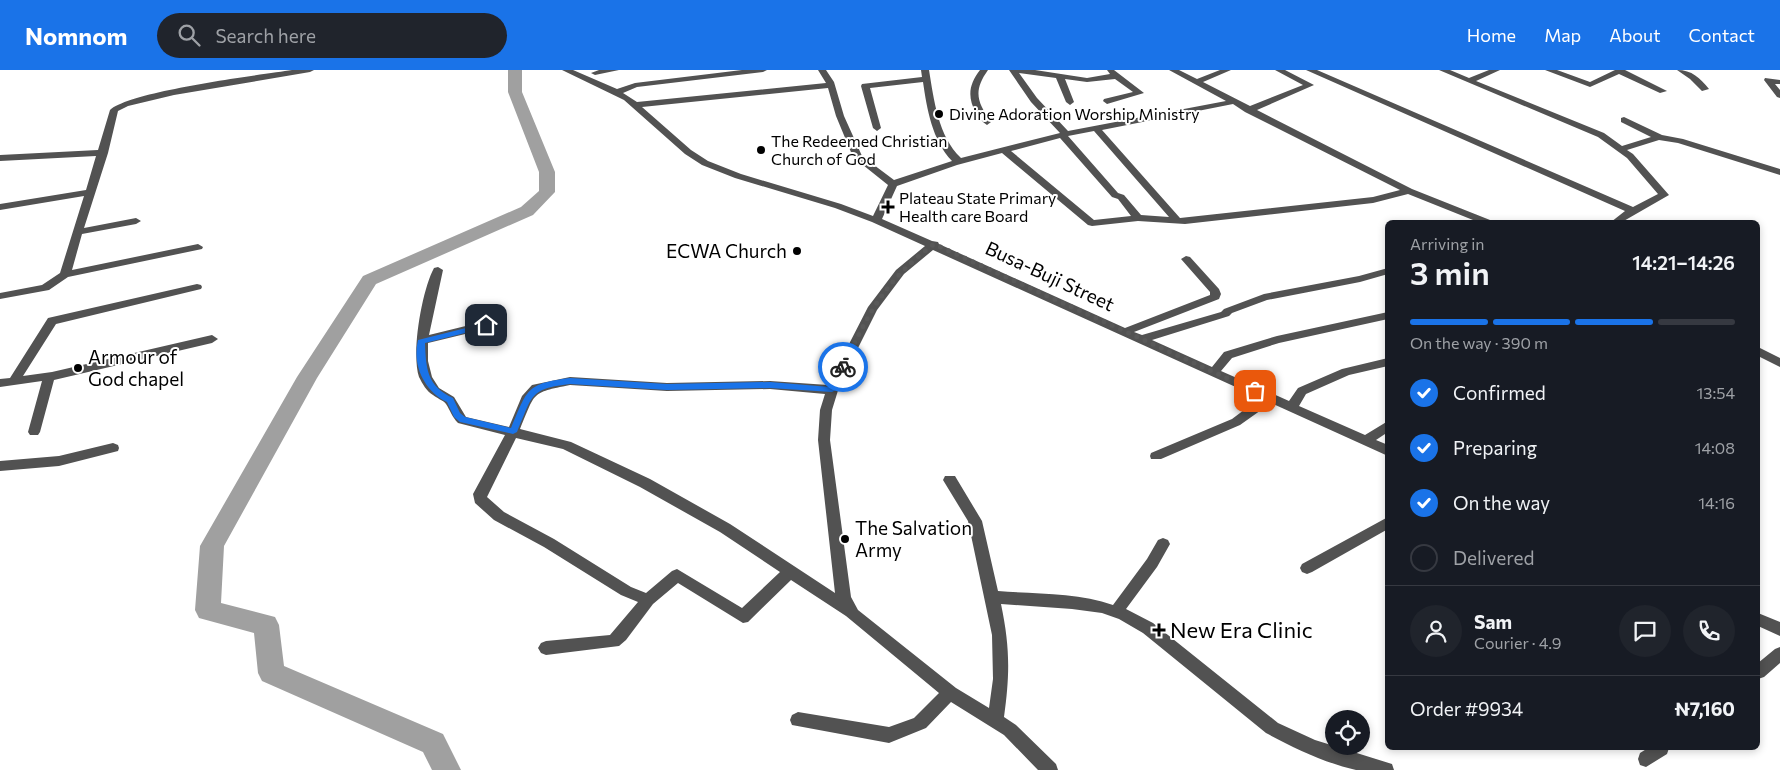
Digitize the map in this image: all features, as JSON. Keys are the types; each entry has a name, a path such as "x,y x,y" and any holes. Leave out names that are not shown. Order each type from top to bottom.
{"street":[{"path":"65,275 76,232 103,153 114,110 120,106 237,81 310,70"},
{"name":"Busa-Buji Street","path":"566,70 618,92 688,152 705,163 738,176 838,206 934,244 1140,340 1385,450"},
{"path":"602,85 594,71 615,70"},
{"path":"618,92 635,85 763,70"},
{"path":"822,70 831,85 840,116 858,157 893,184"},
{"path":"984,70 976,84 974,102 987,122"},
{"path":"1013,70 1034,100 1115,195 1138,218"},
{"path":"1018,70 1087,80 1113,73 1140,94 1107,101"},
{"path":"1173,70 1232,102 1409,191 1481,220"},
{"path":"1196,82 1227,70"},
{"path":"1248,110 1310,85 1279,70"},
{"path":"1310,70 1633,211"},
{"path":"1443,70 1601,135 1630,156 1664,195 1619,220"},
{"path":"1468,81 1496,70"},
{"path":"1550,70 1590,85 1620,71 1663,90"},
{"path":"1680,70 1693,77 1705,89"},
{"path":"877,128 864,86 926,75 933,111 944,144 952,157 959,162"},
{"path":"1060,77 1070,102"},
{"path":"1780,82 1768,80 1780,95"},
{"path":"635,105 682,102 831,85"},
{"path":"876,220 893,184 959,162 1064,134 1232,102"},
{"path":"1624,120 1659,137 1680,141 1780,172"},
{"path":"1096,128 1177,220"},
{"path":"1620,149 1659,137"},
{"path":"1004,150 1092,223 1138,218 1185,221 1373,200 1409,191"},
{"path":"0,158 103,153"},
{"path":"0,207 89,192"},
{"path":"76,232 136,221"},
{"path":"853,614 844,599 842,591 824,440 826,410 832,390 872,309 900,272 934,244"},
{"path":"0,296 45,288 65,275 198,247"},
{"path":"1124,332 1215,297 1215,290 1186,259"},
{"path":"438,270 421,341 423,372 437,394 450,400 457,415 462,420 566,445 645,482 725,528 853,614 950,693 1010,730 1050,770"},
{"path":"1140,340 1226,314 1228,310 1264,297 1360,279 1385,272"},
{"path":"14,382 52,321 197,287"},
{"path":"1213,372 1228,355 1277,340 1385,316"},
{"path":"421,341 486,325"},
{"path":"0,383 49,376 212,338"},
{"path":"1760,352 1780,363"},
{"path":"1291,408 1302,392 1346,372 1385,363"},
{"path":"34,432 49,376"},
{"path":"648,600 626,591 549,543 499,516 480,499 480,494 513,432 528,396 536,388 570,381 667,387 770,385 832,390"},
{"path":"1156,456 1236,422 1269,398"},
{"path":"1366,442 1385,427"},
{"path":"0,466 59,461 113,448"},
{"path":"950,480 975,521 1000,635 1001,660 995,720"},
{"path":"1307,568 1385,524"},
{"path":"1116,612 1164,544"},
{"path":"546,648 614,641 621,635 648,600 677,575 743,617 790,572"},
{"path":"992,598 1072,602 1102,607 1116,612 1148,628 1272,728 1293,740 1320,751 1386,770"},
{"path":"1760,620 1780,629"},
{"path":"1760,670 1780,654"},
{"path":"798,720 888,734 920,723 950,693"},
{"path":"1646,759 1658,750"}],"waterway":[{"path":"447,770 433,743 271,673 266,625 208,610 212,546 307,377 369,280 527,211 547,192 547,172 515,92 515,70"}],"way so far":[{"path":"843,367 863,324 881,296 909,263 934,244 1255,391"}],"place":[{"name":"Divine Adoration Worship Ministry","path":"939,114"},
{"name":"The Redeemed Christian Church of God","path":"761,150"},
{"name":"Plateau State Primary Health care Board","path":"888,207"},
{"name":"ECWA Church","path":"797,251"},
{"name":"Armour of God chapel","path":"78,368"},
{"name":"The Salvation Army","path":"845,539"},
{"name":"New Era Clinic","path":"1159,630"}],"route":[{"path":"486,325 421,341 423,372 437,394 450,400 457,415 462,420 513,432 528,396 536,388 555,383 570,381 667,387 770,385 832,390 843,367"}]}
